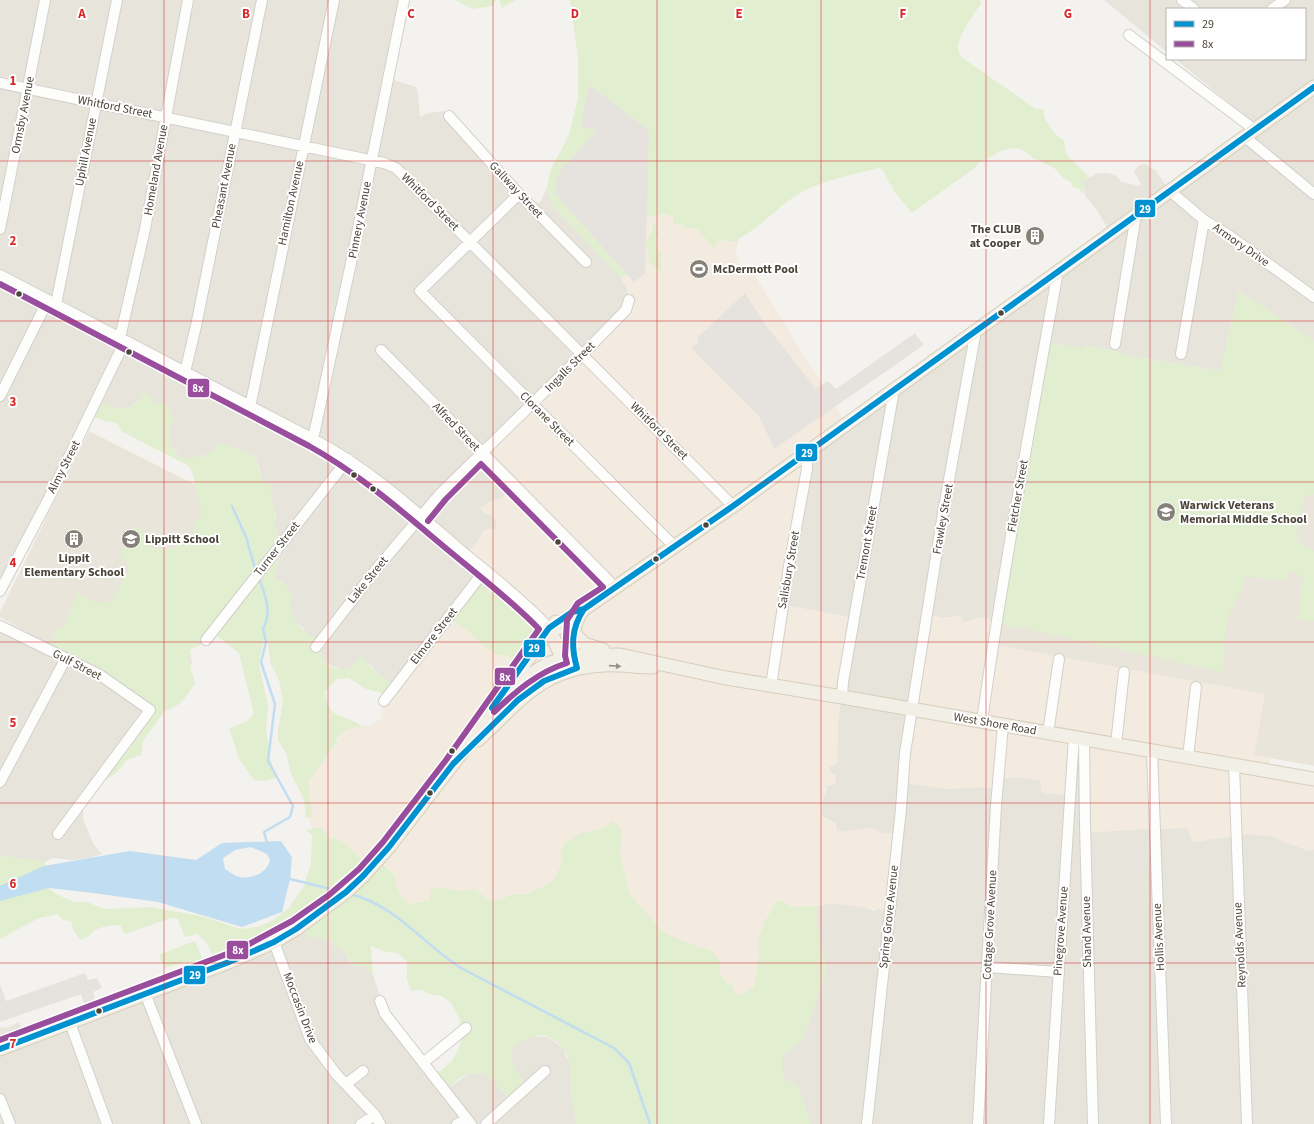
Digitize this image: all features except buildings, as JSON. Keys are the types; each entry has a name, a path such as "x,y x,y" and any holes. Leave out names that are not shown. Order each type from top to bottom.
{"main road":[{"path":"570,663 574,623 581,612 733,506 1314,87"},
{"path":"493,707 550,628 572,612 581,612"},
{"path":"550,628 570,663"},
{"path":"574,633 578,639 587,646 620,655"},
{"name":"West Shore Road","path":"452,764 530,690 570,663 620,655 675,668 771,686 1314,779"},
{"name":"West Shore Road","path":"0,1049 229,962 274,942 296,929 340,896 363,876 389,847 493,707 517,684 547,664 570,663 675,668"}],"street":[{"name":"Ormsby Avenue","path":"0,229 45,0"},
{"name":"Uphill Avenue","path":"0,396 52,302 117,0"},
{"name":"Homeland Avenue","path":"122,340 188,0"},
{"name":"Pheasant Avenue","path":"185,372 196,326 262,0"},
{"name":"Hamilton Avenue","path":"250,407 334,0"},
{"name":"Pinnery Avenue","path":"313,439 404,0"},
{"path":"1182,0 1193,8"},
{"path":"1273,8 1285,0"},
{"path":"1129,35 1250,134 1314,194"},
{"name":"Whitford Street","path":"0,84 165,117 389,165 400,172 733,506"},
{"name":"Gallway Street","path":"449,116 519,194 586,262"},
{"name":"Armory Drive","path":"1170,191 1204,220 1230,236 1314,297"},
{"path":"469,242 519,194"},
{"path":"1115,344 1136,215"},
{"path":"1181,354 1204,220"},
{"name":"Clorane Street","path":"469,242 420,291 675,546"},
{"name":"Fletcher Street","path":"982,721 1017,500 1058,271"},
{"path":"0,275 313,439 348,459 389,488 550,628"},
{"name":"Ingalls Street","path":"422,516 440,494 626,310 629,300"},
{"name":"Frawley Street","path":"911,709 943,513 976,330"},
{"name":"Almy Street","path":"0,591 49,498 122,340"},
{"name":"Alfred Street","path":"381,350 481,453 616,588"},
{"name":"Tremont Street","path":"842,697 843,682 894,390"},
{"name":"Salisbury Street","path":"771,686 789,566 807,469 807,464 801,456"},
{"name":"Turner Street","path":"206,640 348,459"},
{"name":"Lake Street","path":"316,647 376,568 422,516"},
{"name":"Elmore Street","path":"384,702 485,570"},
{"name":"Gulf Street","path":"0,626 100,675 150,710 58,834"},
{"path":"0,782 66,658"},
{"path":"1048,733 1058,659"},
{"path":"1116,744 1124,672"},
{"path":"1188,757 1196,687"},
{"name":"Spring Grove Avenue","path":"867,1124 901,809 904,753 911,709"},
{"name":"Cottage Grove Avenue","path":"978,1124 996,806 1003,725"},
{"name":"Pinegrove Avenue","path":"1049,1124 1058,972 1079,738"},
{"name":"Shand Avenue","path":"1079,738 1085,824 1093,1124"},
{"name":"Hollis Avenue","path":"1152,751 1166,1124"},
{"name":"Reynolds Avenue","path":"1234,765 1247,1124"},
{"name":"Moccasin Drive","path":"274,942 310,1039 317,1050 377,1120"},
{"path":"988,967 1058,972"},
{"path":"145,993 196,1124"},
{"path":"380,1001 386,1014 423,1063 465,1123"},
{"path":"70,1022 107,1124"},
{"path":"423,1063 466,1028"},
{"path":"346,1084 363,1071"},
{"path":"486,1124 545,1071"},
{"path":"0,1099 10,1124"},
{"path":"361,1124 377,1120"}],"shaded area":[{"path":"0,0 405,0 391,79 416,87 420,117 428,113 444,111 527,200 540,203 547,188 550,199 621,278 627,289 629,301 512,488 501,499 491,501 480,509 492,516 496,521 496,531 484,530 478,541 467,553 484,568 394,686 366,662 363,656 353,668 342,670 323,662 319,640 309,637 303,628 296,622 292,614 290,601 293,594 281,581 274,578 280,557 277,549 282,541 277,534 274,525 276,516 270,494 261,476 256,457 220,442 212,452 199,457 180,457 170,444 170,425 176,419 156,403 141,399 131,407 116,409 98,400 0,592"},
{"path":"1104,0 1314,0 1314,341 1239,292 1220,371 1124,355 1119,352 1086,345 996,621 980,618 963,622 960,616 943,618 946,789 979,787 997,789 1001,778 1021,777 1040,780 1041,782 1071,734 1145,829 1188,828 1192,842 1247,834 1270,836 1309,851 1314,850 1314,1124 811,1124 798,1086 785,1080 783,1072 783,1056 790,1049 802,1042 826,972 816,921 818,906 832,903 862,906 875,911 898,833 883,833 871,828 842,832 837,831 835,823 822,816 822,801 826,794 827,786 834,784 829,767 837,763 838,721 853,618 784,605 803,458 1110,232 1096,209 1085,196 1084,181 1098,173 1109,173 1118,177 1121,182 1139,186 1141,184 1134,172 1138,166 1145,164 1156,171 1168,189 1253,130 1243,114 1176,60 1306,60 1306,8 1166,8 1166,51"},
{"path":"590,85 649,131 645,274 634,282 556,195 556,180 562,169 597,130 582,128 584,105"},
{"path":"663,214 683,223 686,229 696,228 714,248 719,240 738,242 736,254 741,273 743,265 749,266 846,423 804,454 806,464 785,605 853,618 838,721 837,763 829,767 830,773 836,774 836,782 827,786 826,794 822,801 822,816 835,823 837,831 842,832 871,828 883,833 898,833 889,911 832,903 793,907 758,940 759,957 754,987 741,995 736,993 731,984 727,983 720,973 720,961 662,931 629,893 620,853 622,829 604,828 581,833 561,852 562,864 552,882 528,894 509,895 505,898 491,901 474,890 457,892 452,889 431,895 429,901 410,904 403,899 396,885 394,873 381,861 371,869 344,842 330,837 320,827 312,828 309,818 312,817 308,782 337,744 336,741 348,729 355,727 359,728 361,725 372,725 382,718 381,705 449,618 520,666 553,632 466,553 478,541 484,530 492,528 496,530 496,521 492,516 479,509 491,501 501,499 512,488 483,453 629,301 627,289 621,278 638,269 642,245 647,246 650,262 660,257 662,254 657,250 652,224 648,240 642,239 645,215 654,217"},
{"path":"745,293 765,324 816,389 828,381 836,389 915,333 924,345 774,449 759,416 691,348 698,343 698,337"},
{"name":"Warwick Veterans Memorial Middle School","path":"1314,344 1314,766 1254,755 1265,694 996,645 1046,347 1230,378"},
{"name":"Lippitt School","path":"89,431 210,492 190,651 192,663 162,711 0,617 0,612"},
{"path":"927,614 943,618 961,616 963,622 980,618 996,621 1282,686 1269,766 1314,775 1314,850 1309,851 1270,836 1247,834 1192,842 1188,828 1087,833 1085,739 1078,732 1067,795 1045,793 1041,791 1040,780 1021,777 1001,778 998,789 979,787 946,789 905,783"},
{"path":"0,625 46,648 145,708 94,775 90,790 83,805 83,820 94,845 102,854 89,858 72,860 52,858 45,862 4,856 0,853"},
{"path":"303,927 308,937 322,937 342,949 353,965 364,966 373,975 387,1017 445,1090 468,1074 482,1072 491,1076 511,1103 528,1088 515,1070 511,1061 512,1049 518,1042 534,1036 548,1037 564,1049 566,1057 570,1060 571,1093 576,1124 0,1124 0,1028 9,1027 19,1022 27,1040"},
{"path":"85,973 88,980 97,978 102,988 93,992 96,1002 85,1006 81,994 0,1022 0,984 6,1001"}],"green space":[{"path":"455,0 496,0 493,6 472,9"},
{"path":"499,0 516,0 502,8"},
{"path":"570,0 980,0 981,4 967,25 959,44 958,49 961,57 1036,109 1043,109 1046,121 1056,135 1064,141 1066,154 1089,177 1084,181 1084,194 1078,188 1073,187 1071,182 1052,167 1040,160 1034,159 1023,151 1012,148 1001,151 980,162 976,167 912,213 893,190 892,184 890,185 883,170 879,168 837,178 816,185 789,200 754,229 738,239 738,242 719,240 714,248 696,228 686,229 683,224 673,224 673,217 663,214 654,217 645,215 642,239 648,240 654,222 659,233 656,238 657,250 663,255 660,257 661,271 660,272 650,262 647,246 642,245 638,269 621,278 555,209 547,188 550,171 569,135 578,98 578,57"},
{"name":"Warwick Veterans Memorial Middle School","path":"1239,291 1314,341 1314,495 1305,495 1296,536 1299,542 1314,551 1314,621 1298,620 1303,576 1288,571 1286,581 1246,576 1244,585 1227,618 1223,672 998,624 1046,342 1083,348 1085,345 1119,352 1124,355 1220,371"},
{"path":"144,392 156,403 167,403 169,412 176,419 170,425 170,444 180,457 199,457 212,452 220,442 256,457 262,478 268,484 273,486 271,491 271,500 275,513 275,530 282,541 277,549 280,557 274,578 281,581 293,594 291,608 296,622 306,633 319,640 323,662 335,668 345,669 353,665 362,655 372,668 394,686 387,694 366,689 349,678 337,679 325,692 329,707 332,711 361,725 360,728 356,727 346,730 336,740 337,743 308,782 312,817 304,818 306,815 304,799 291,774 287,756 278,740 278,730 283,703 280,683 271,664 267,639 264,638 259,664 268,706 266,728 270,758 276,778 264,781 254,780 239,759 229,728 246,722 254,714 239,653 213,633 206,642 191,649 188,658 195,684 181,703 164,712 143,741 141,755 127,760 115,774 105,780 98,774 144,708 48,648 58,627 63,628 66,623 77,592 93,602 107,603 113,597 128,568 127,564 120,555 133,527 142,529 148,547 164,550 170,549 178,545 194,531 193,524 202,514 193,475 189,466 121,431 117,423 104,421 90,415 98,400 111,406 124,408 135,405 140,400"},
{"path":"484,571 552,629 520,666 505,655 495,655 467,630 449,618"},
{"path":"611,821 622,829 620,853 629,893 662,931 682,941 711,951 720,961 720,973 727,983 731,984 736,993 741,995 754,987 759,957 758,940 765,921 778,900 793,907 818,906 816,921 826,972 802,1042 790,1049 783,1056 783,1072 785,1080 798,1086 811,1124 576,1124 571,1093 570,1060 565,1050 561,1046 551,1038 544,1035 526,1039 513,1049 511,1055 512,1062 519,1075 529,1088 512,1104 494,1081 488,1076 482,1074 476,1073 465,1075 445,1090 434,1076 452,1061 459,1048 462,1037 460,1020 451,1003 442,996 429,994 423,990 413,991 410,989 407,979 407,962 398,953 386,952 371,946 373,975 364,966 353,965 345,953 335,944 316,937 308,937 303,927 218,967 207,943 197,934 185,937 177,918 171,918 125,934 120,925 103,927 97,929 81,940 74,932 71,921 63,920 58,914 39,918 0,939 0,853 4,856 45,862 46,870 43,884 56,894 74,902 87,902 104,909 150,907 201,916 240,929 257,927 270,922 289,908 304,886 311,863 312,835 306,830 320,827 330,837 344,842 371,869 380,861 394,874 396,885 403,899 410,904 429,901 431,889 438,887 459,891 474,889 491,901 505,898 509,895 528,894 552,882 562,864 561,852 564,844 581,833 604,828"},
{"path":"195,941 203,960 198,962 199,964 190,966 191,962 184,962 165,968 163,963 161,963 160,954"}],"water":[{"path":"281,841 292,857 290,879 282,912 242,927 158,902 49,888 0,901 0,886 44,866 130,851 196,860 222,843","holes":["251,847 267,854 270,860 268,865 263,872 254,876 239,877 225,869 223,858 235,850"]}],"waterway":[{"path":"232,506 246,537 255,568"},
{"path":"260,581 268,611 266,623 263,629 266,642 261,662 275,704 268,761 293,806 290,817 264,832 267,843"},
{"path":"289,877 290,879 339,891"},
{"path":"350,894 366,899 395,916 461,968 614,1048 629,1063 650,1124"}],"transit line":[{"name":"29","path":"0,1049 229,962 274,942 296,929 346,892 363,876 389,847 453,764 518,700 544,681 577,668 573,638 574,630 584,609 733,506 1314,87"},
{"name":"8x","path":"0,284 309,446 348,470 402,511 508,600 539,629 446,760 383,842 359,869 329,895 292,921 240,949 0,1040"},
{"name":"8x","path":"428,521 446,499 481,464 603,587 578,603 567,620 565,656 567,663 546,672 528,683 494,712"},
{"name":"29","path":"492,708 549,628 572,612 584,609 590,605"}],"place":[{"name":"The CLUB at Cooper","path":"1035,236"},
{"name":"McDermott Pool","path":"699,269"},
{"name":"Warwick Veterans Memorial Middle School","path":"1166,512"},
{"name":"Lippit Elementary School","path":"74,539"},
{"name":"Lippitt School","path":"131,539"}]}
